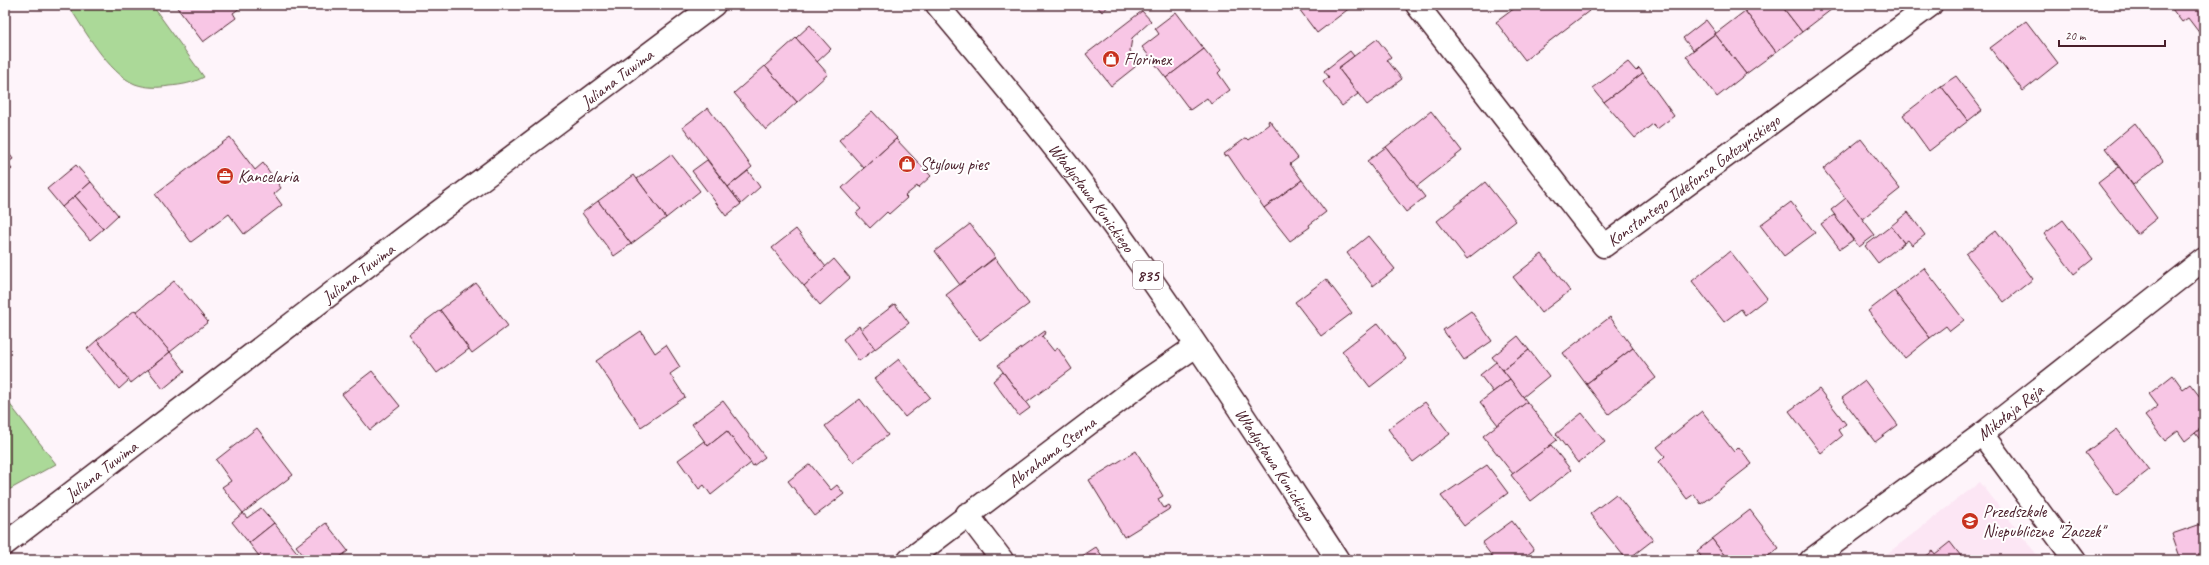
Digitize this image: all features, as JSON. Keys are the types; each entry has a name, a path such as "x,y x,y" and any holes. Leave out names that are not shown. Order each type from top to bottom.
{"street":[{"name":"Juliana Tuwima","path":"5,544 411,232 714,5"},
{"name":"Władysława Kunickiego","path":"937,5 1042,133 1098,206 1196,346 1338,560"},
{"name":"Konstantego Ildefonsa Gałczyńskiego","path":"1417,5 1604,246 1931,5"},
{"name":"Mikołaja Reja","path":"1811,560 1982,434 2204,259"},
{"name":"Abrahama Sterna","path":"909,560 967,514 1145,381 1196,346"},
{"path":"1982,434 2075,560"},
{"path":"967,514 1002,560"}],"shaded area":[{"name":"Przedszkole Niepubliczne \"Żaczek\"","path":"1980,482 2041,560 1879,560"}],"green space":[{"path":"68,5 152,5 204,77 196,81 161,87 148,87 135,84 115,70 106,60 89,38"},
{"path":"5,398 56,464 5,492"}],"building":[{"path":"175,5 244,5 233,13 236,18 203,42"},
{"path":"1096,5 1110,5 1102,12"},
{"path":"1296,5 1350,5 1351,7 1317,33"},
{"path":"1519,5 1585,5 1589,11 1525,60 1496,22"},
{"path":"1753,5 1781,5 1802,32 1776,52 1745,11"},
{"path":"1781,5 1835,5 1836,6 1802,32"},
{"path":"2169,5 2204,5 2204,39 2188,18 2182,22"},
{"path":"1142,11 1151,21 1132,38 1130,51 1136,58 1135,67 1111,86 1086,54"},
{"path":"1745,11 1776,52 1746,74 1715,34"},
{"path":"1176,12 1204,49 1166,78 1142,47 1159,34 1155,28"},
{"path":"1706,20 1716,33 1693,50 1683,38"},
{"path":"2026,21 2058,63 2023,91 1990,48"},
{"path":"810,25 831,49 817,62 796,38"},
{"path":"1715,34 1746,74 1717,97 1686,56"},
{"path":"796,38 828,74 797,102 765,66"},
{"path":"1377,39 1391,57 1387,60 1402,79 1367,105 1338,68"},
{"path":"1204,49 1221,70 1218,73 1230,90 1211,104 1207,98 1190,110 1166,78"},
{"path":"1350,51 1354,56 1338,68 1358,94 1342,106 1323,82 1329,77 1324,71"},
{"path":"1628,62 1636,71 1639,68 1643,73 1604,102 1593,88"},
{"path":"765,66 797,102 766,130 734,93"},
{"path":"1643,73 1674,116 1657,129 1653,124 1635,138 1604,102"},
{"path":"1956,76 1982,110 1968,121 1941,86"},
{"path":"1941,86 1968,121 1929,151 1903,115"},
{"path":"708,108 752,167 728,187 683,127"},
{"path":"872,111 897,138 864,168 839,140"},
{"path":"1431,111 1462,151 1416,187 1386,147"},
{"path":"1269,120 1298,158 1290,164 1302,180 1264,208 1228,155 1225,156 1224,154 1246,138 1248,140 1269,124"},
{"path":"2135,123 2163,161 2133,185 2105,148"},
{"path":"230,137 255,170 263,163 281,188 274,194 282,205 244,234 229,214 191,242 155,194"},
{"path":"896,139 931,176 918,188 917,186 905,196 907,198 889,214 887,212 870,228 856,213 861,209 842,188"},
{"path":"1861,139 1900,189 1862,219 1823,169"},
{"path":"1386,147 1425,197 1406,212 1367,161"},
{"path":"5,148 13,159 7,163 12,169 5,175"},
{"path":"671,154 700,191 666,218 637,179"},
{"path":"707,160 741,204 726,216 692,171"},
{"path":"76,165 91,182 62,207 47,189"},
{"path":"2119,167 2157,218 2137,234 2098,183"},
{"path":"748,171 760,187 741,204 728,187"},
{"path":"634,175 666,218 631,244 598,201"},
{"path":"1302,180 1326,212 1309,225 1310,227 1290,241 1264,208"},
{"path":"91,182 118,215 103,229 75,196"},
{"path":"1485,182 1516,221 1467,259 1437,221"},
{"path":"75,196 103,229 90,240 62,207"},
{"path":"1846,198 1875,235 1859,247 1831,210"},
{"path":"598,201 631,244 614,256 582,213"},
{"path":"1791,202 1815,233 1784,256 1760,225"},
{"path":"1908,212 1925,235 1912,245 1908,240 1904,243 1891,226"},
{"path":"1834,215 1853,240 1840,249 1821,224"},
{"path":"2063,220 2093,259 2074,274 2044,234"},
{"path":"970,224 995,257 960,285 935,251"},
{"path":"1891,226 1904,243 1878,263 1865,246"},
{"path":"796,229 826,267 804,286 772,248"},
{"path":"1996,230 2033,279 2004,302 1966,254"},
{"path":"1368,236 1395,269 1373,286 1347,253"},
{"path":"1730,251 1767,298 1745,315 1741,309 1724,322 1692,281"},
{"path":"1542,254 1570,291 1541,313 1513,277"},
{"path":"995,258 1029,304 980,340 946,295"},
{"path":"834,259 850,278 820,305 804,286"},
{"path":"1924,268 1964,320 1950,331 1946,326 1930,338 1894,291"},
{"path":"1326,279 1352,313 1321,336 1295,302"},
{"path":"174,281 208,322 170,352 136,312"},
{"path":"476,283 508,326 472,353 440,310"},
{"path":"1894,291 1930,338 1905,358 1868,311"},
{"path":"895,304 909,323 875,349 861,330"},
{"path":"135,310 170,352 131,383 97,340"},
{"path":"440,310 469,349 437,373 408,334"},
{"path":"1471,311 1492,341 1464,360 1443,330"},
{"path":"1610,317 1633,348 1586,384 1563,353"},
{"path":"1378,323 1406,359 1370,387 1342,351"},
{"path":"859,326 875,349 859,361 843,339"},
{"path":"641,331 655,353 666,345 680,367 670,374 685,397 641,427 596,361"},
{"path":"1045,331 1046,333 1042,336 1054,351 1058,348 1072,369 1026,403 998,365"},
{"path":"1518,336 1529,350 1503,370 1492,357"},
{"path":"97,340 129,380 119,389 87,349"},
{"path":"1633,348 1656,378 1609,414 1586,384"},
{"path":"1529,350 1549,376 1523,397 1503,370"},
{"path":"170,352 185,371 163,389 148,370"},
{"path":"899,359 930,397 905,417 874,379"},
{"path":"1496,362 1510,379 1493,392 1480,375"},
{"path":"372,371 400,406 370,430 342,394"},
{"path":"1003,372 1030,408 1019,416 993,381"},
{"path":"2173,375 2183,389 2190,384 2204,402 2204,426 2185,441 2178,431 2165,441 2145,416 2158,406 2149,394"},
{"path":"1510,379 1527,402 1498,425 1480,402"},
{"path":"1865,381 1898,425 1875,442 1842,398"},
{"path":"1819,389 1846,424 1838,430 1842,436 1821,453 1789,411"},
{"path":"860,399 888,435 853,462 825,426"},
{"path":"723,401 765,457 753,466 727,431 708,446 692,424"},
{"path":"1425,402 1450,434 1413,462 1388,429"},
{"path":"1527,402 1557,440 1513,474 1483,436"},
{"path":"1702,411 1734,452 1739,447 1752,464 1701,504 1694,494 1687,499 1659,462 1665,456 1657,447"},
{"path":"1582,413 1605,442 1578,463 1556,434"},
{"path":"2204,426 2204,445 2195,433"},
{"path":"257,428 293,475 243,513 222,487 231,481 216,460"},
{"path":"2117,429 2149,470 2117,495 2085,453"},
{"path":"727,431 751,463 711,495 704,485 699,489 678,460 704,441 708,446"},
{"path":"1551,445 1571,470 1531,501 1511,475"},
{"path":"1136,451 1163,496 1158,499 1164,508 1169,505 1171,508 1124,537 1089,480"},
{"path":"810,464 831,490 837,485 844,494 815,516 788,481"},
{"path":"1487,465 1508,493 1464,526 1441,496"},
{"path":"1616,494 1653,540 1627,560 1590,514"},
{"path":"261,508 274,523 249,543 232,522 243,513 247,518"},
{"path":"1750,510 1779,548 1763,560 1728,560 1712,539"},
{"path":"1512,521 1534,550 1520,560 1495,560 1482,543"},
{"path":"274,523 303,560 262,560 249,543"},
{"path":"326,523 348,551 336,560 307,560 296,546"},
{"path":"2204,523 2204,560 2181,560 2172,534"},
{"path":"1712,539 1728,560 1704,560 1697,551"},
{"path":"1950,542 1964,560 1921,560 1933,551 1935,554"},
{"path":"1096,547 1105,560 1076,560"}],"place":[{"name":"Florimex","path":"1111,59"},
{"name":"Stylowy pies","path":"907,164"},
{"name":"Kancelaria","path":"225,176"},
{"name":"Przedszkole Niepubliczne \"Żaczek\"","path":"1970,521"}]}
